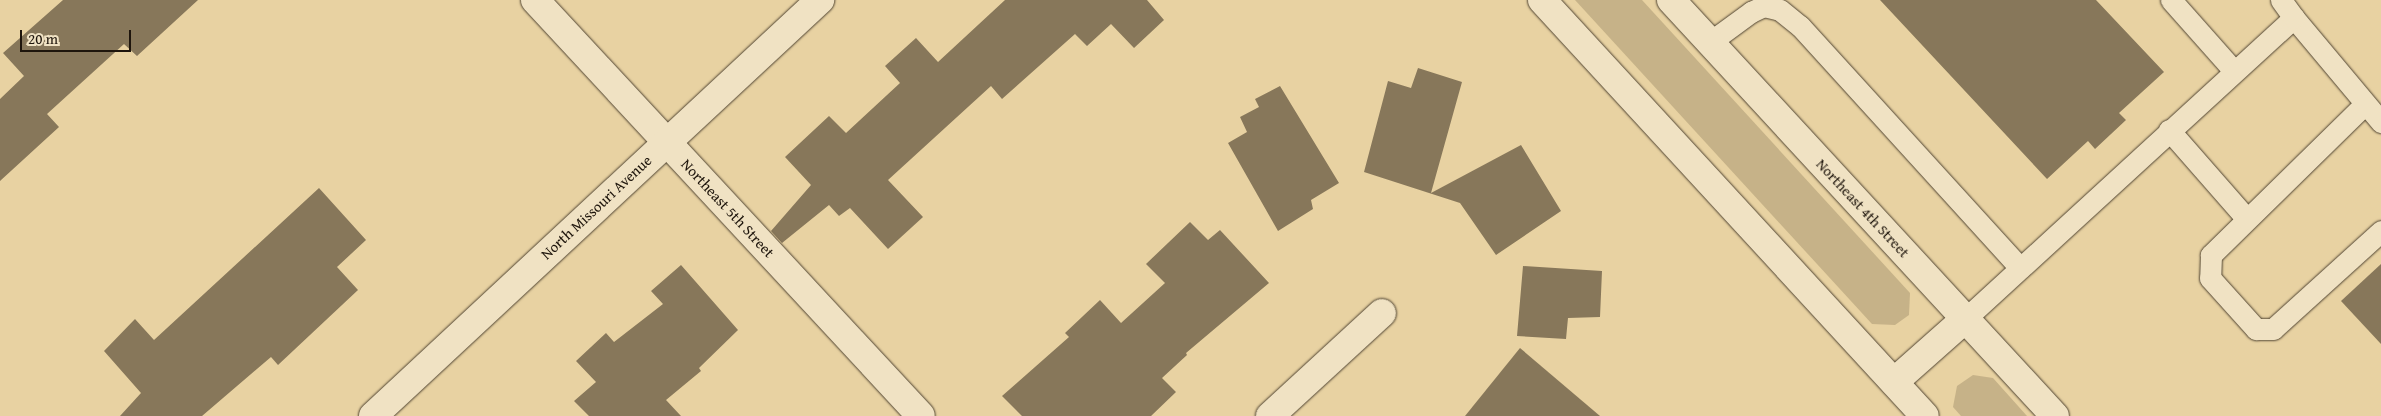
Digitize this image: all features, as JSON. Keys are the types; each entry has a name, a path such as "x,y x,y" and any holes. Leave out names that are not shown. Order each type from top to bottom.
{"street":[{"name":"Northeast 5th Street","path":"535,0 921,416"},
{"name":"North Missouri Avenue","path":"373,416 820,0"},
{"path":"1542,0 1925,416"},
{"name":"Northeast 4th Street","path":"1671,0 2054,416"},
{"path":"1270,416 1382,313"},
{"path":"1894,382 1965,319"}],"lane":[{"path":"2171,0 2234,71"},
{"path":"2281,0 2381,122"},
{"path":"1710,42 1751,12 1764,6 1780,10 1800,26 2020,268"},
{"path":"1965,319 2169,130 2294,18"},
{"path":"2365,104 2211,255 2210,278 2256,329 2273,329 2381,231"},
{"path":"2169,130 2247,219"}],"shaded area":[{"path":"1575,0 1642,0 1910,293 1909,315 1895,325 1872,324"},
{"path":"1973,375 1993,378 2027,416 1961,416 1953,407 1957,386"}],"building":[{"path":"63,0 198,0 137,56 124,44 47,114 59,127 0,181 0,99 24,76 3,53"},
{"path":"1005,0 1147,0 1164,20 1134,48 1111,24 1087,46 1075,34 1002,99 991,86 888,180 923,217 888,249 850,208 839,216 829,205 782,243 771,231 811,185 785,157 829,116 846,133 900,83 885,66 916,38 938,62"},
{"path":"1880,0 2096,0 2164,72 2119,113 2126,120 2095,149 2088,141 2047,179"},
{"path":"1418,68 1462,82 1431,193 1521,145 1561,211 1496,255 1460,203 1364,172 1388,81 1411,88"},
{"path":"1280,86 1339,183 1311,200 1313,209 1278,231 1228,143 1247,132 1240,117 1259,107 1255,99"},
{"path":"319,188 366,240 337,267 358,290 278,365 271,357 202,416 120,416 141,393 104,351 135,319 154,340"},
{"path":"1190,222 1208,240 1220,230 1269,283 1186,353 1187,355 1162,378 1176,392 1151,416 1022,416 1002,396 1069,337 1065,333 1100,300 1121,323 1165,283 1146,264"},
{"path":"2381,264 2381,344 2341,301"},
{"path":"681,265 738,330 699,368 701,371 666,400 681,416 589,416 574,401 596,382 576,361 606,333 614,342 663,304 651,291"},
{"path":"1523,266 1602,271 1600,317 1568,318 1566,339 1517,336"},
{"path":"1520,348 1600,416 1465,416"}]}
